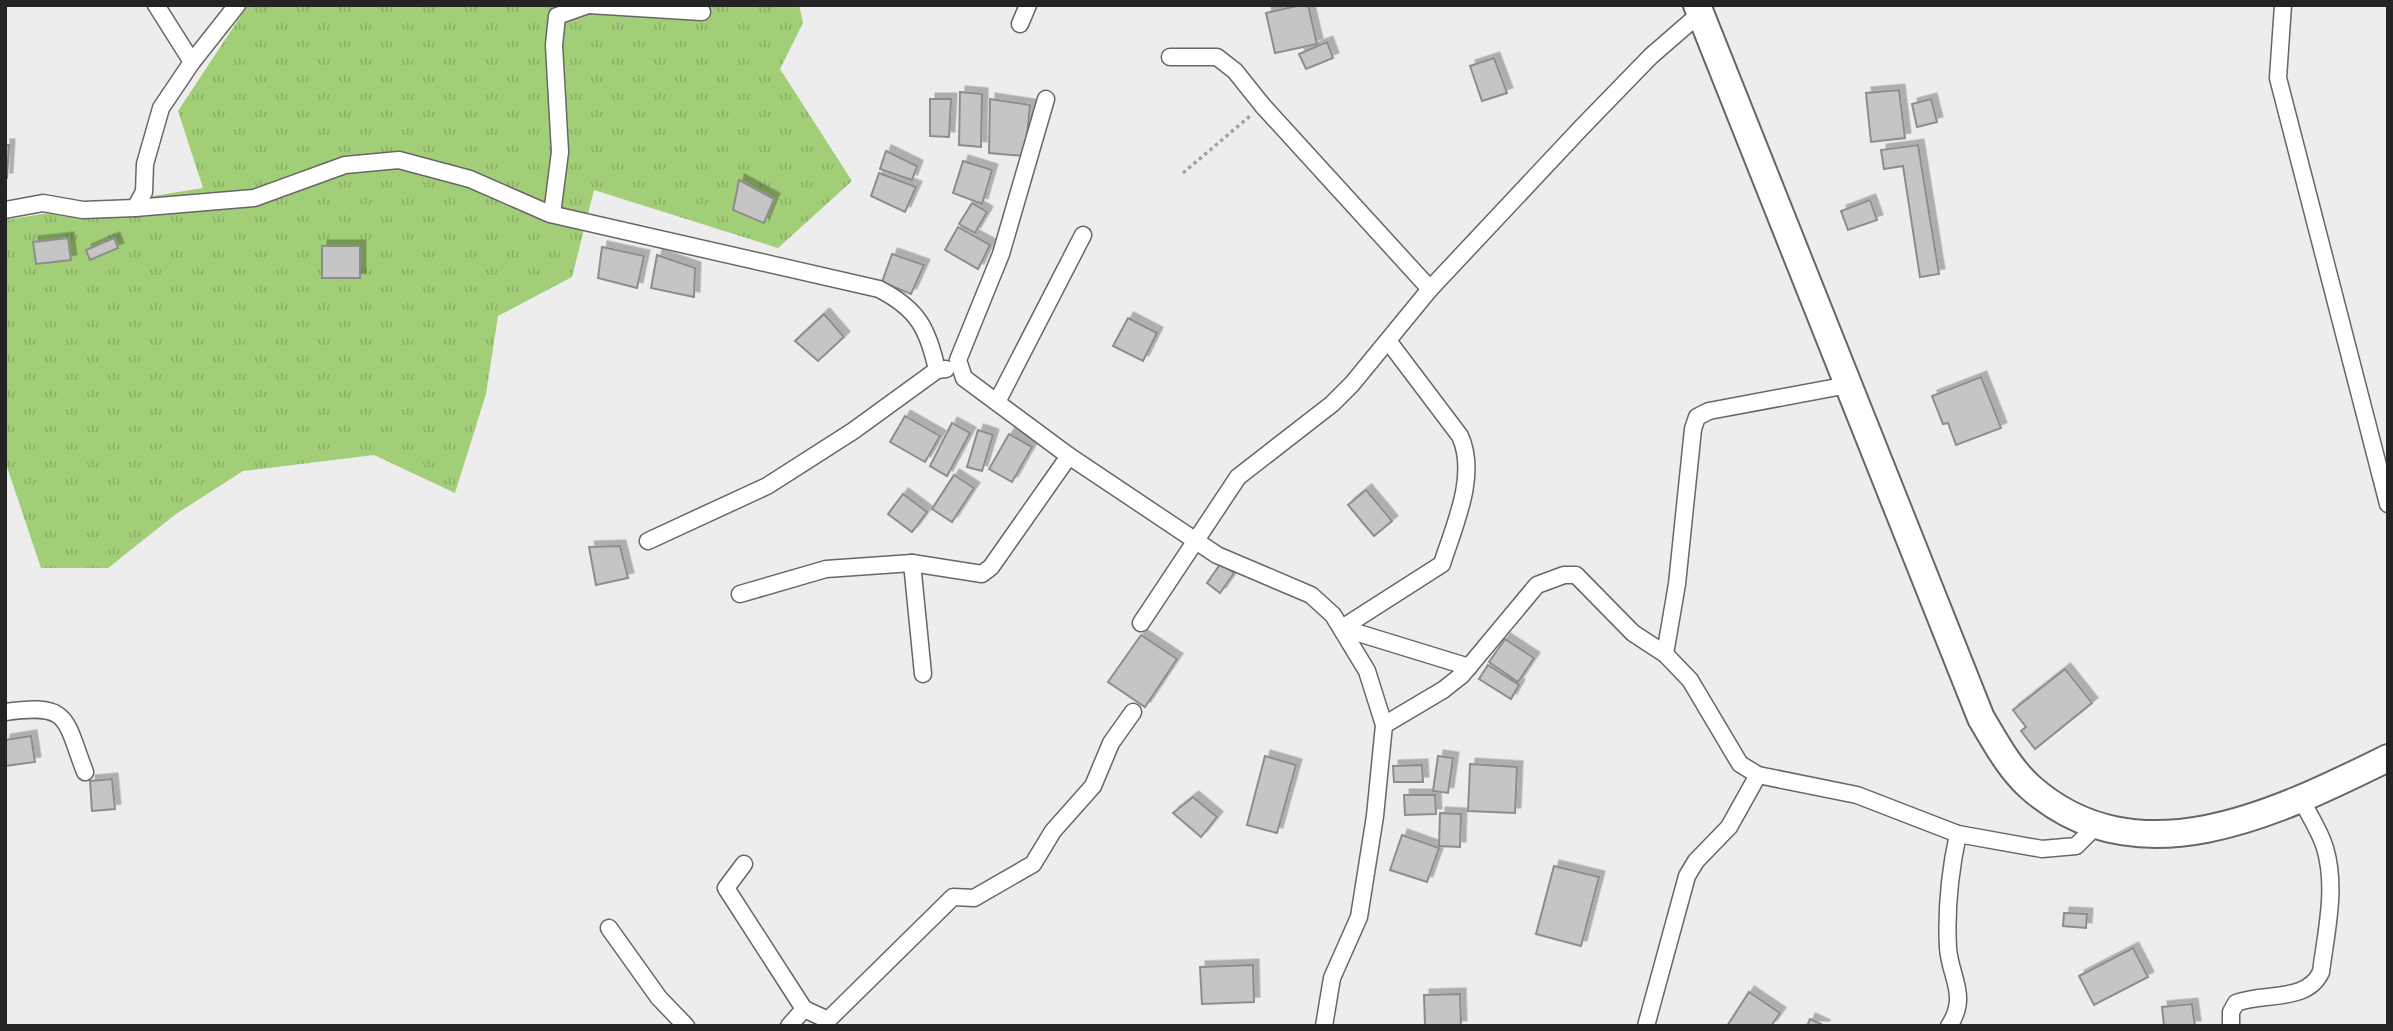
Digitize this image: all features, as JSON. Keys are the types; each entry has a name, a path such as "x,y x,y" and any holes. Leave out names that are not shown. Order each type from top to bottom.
{"main road":[{"path":"1701,9 1982,718 2005,759 2030,787 2057,807 2096,825 2139,833 2195,831 2233,825 2301,799 2388,758"}],"street":[{"path":"156,5 192,62"},
{"path":"135,208 144,192 145,164 161,108 192,62 237,5"},
{"path":"552,214 560,152 554,44 557,16 589,5 702,12"},
{"path":"1020,24 1028,5"},
{"path":"2283,5 2278,78 2388,504"},
{"path":"1141,623 1238,477 1332,404 1389,342 1430,289 1651,56 1701,9"},
{"path":"1170,57 1217,57 1235,71 1263,106 1430,289"},
{"path":"1046,99 1001,254 958,360 959,369 964,378 1069,456 1197,541 1235,564 1278,579 1311,595 1342,628 1367,671 1384,725 1375,816 1359,918 1332,978 1324,1026"},
{"path":"5,210 43,204 83,210 135,208 254,198 345,165 399,160 470,179 552,214 879,289 904,302 930,337 937,370"},
{"path":"997,402 1083,235"},
{"path":"1342,628 1442,564 1465,490 1465,447 1460,436 1389,342"},
{"path":"648,541 767,486 853,431 937,370 959,369"},
{"path":"1665,654 1677,584 1697,417 1709,411 1848,385"},
{"path":"740,594 826,569 912,563 982,574 991,567 1069,456"},
{"path":"912,563 923,674"},
{"path":"1384,725 1443,691 1469,667 1536,585 1564,575 1576,575 1633,633 1665,654 1690,680 1740,764 1758,775 1857,795 1958,834 2042,849 2076,846 2096,825"},
{"path":"1342,628 1469,667"},
{"path":"5,712 41,707 56,713 66,722 85,772"},
{"path":"744,864 726,888 804,1009 828,1020 953,897 974,898 1033,864 1054,831 1093,786 1111,743 1132,712"},
{"path":"1646,1026 1687,876 1696,861 1729,827 1758,775"},
{"path":"2231,1026 2231,1012 2236,1003 2302,992 2316,983 2321,972 2330,874 2325,848 2301,799"},
{"path":"1949,1026 1958,1005 1957,978 1948,950 1950,868 1958,834"},
{"path":"609,928 659,998 686,1026"},
{"path":"789,1026 804,1009"}],"path":[{"path":"1183,173 1263,106"}],"green space":[{"path":"248,5 799,5 803,23 780,69 852,181 778,248 594,190 572,277 498,316 486,394 455,493 374,455 243,471 176,514 108,568 41,568 7,467 5,220 203,188 178,111"}],"building":[{"path":"1308,5 1317,44 1275,53 1266,13"},
{"path":"1327,42 1333,58 1306,69 1299,54"},
{"path":"1494,58 1507,93 1482,101 1470,66"},
{"path":"1899,90 1905,138 1871,142 1866,93"},
{"path":"960,92 982,94 981,147 959,145"},
{"path":"930,99 951,99 949,137 930,136"},
{"path":"990,99 1030,105 1025,156 989,153"},
{"path":"1931,99 1937,122 1917,127 1912,104"},
{"path":"5,145 9,145 7,178 5,178"},
{"path":"1918,145 1939,274 1920,277 1903,166 1884,169 1881,150"},
{"path":"886,151 917,166 912,180 880,169"},
{"path":"963,161 992,170 982,204 953,193"},
{"path":"879,173 916,187 905,212 871,196"},
{"path":"739,180 774,199 764,223 733,210"},
{"path":"1870,200 1877,220 1848,230 1841,211"},
{"path":"972,203 987,212 975,233 959,224"},
{"path":"958,227 990,245 978,269 945,250"},
{"path":"68,238 71,260 36,264 33,242"},
{"path":"114,238 118,248 90,260 86,250"},
{"path":"322,246 360,246 360,278 322,278"},
{"path":"602,247 644,256 637,288 598,278"},
{"path":"892,254 924,265 911,294 882,282"},
{"path":"657,255 695,268 694,297 651,288"},
{"path":"824,314 844,337 818,361 795,341"},
{"path":"1128,318 1157,333 1143,361 1113,346"},
{"path":"1981,377 2001,428 1956,445 1948,423 1943,424 1932,396"},
{"path":"905,416 940,436 925,462 890,442"},
{"path":"952,423 970,433 947,476 930,466"},
{"path":"978,430 993,435 982,471 967,467"},
{"path":"1009,434 1032,447 1012,482 989,469"},
{"path":"954,475 974,488 952,522 932,509"},
{"path":"1366,490 1392,521 1374,536 1348,505"},
{"path":"903,494 927,512 912,532 888,514"},
{"path":"620,546 628,578 596,585 589,547"},
{"path":"1221,563 1234,573 1220,593 1207,583"},
{"path":"1141,635 1177,659 1145,707 1108,682"},
{"path":"1505,639 1534,658 1518,682 1489,662"},
{"path":"1488,665 1519,685 1511,699 1479,679"},
{"path":"2065,669 2092,703 2035,749 2021,731 2026,727 2013,710"},
{"path":"31,736 35,762 5,766 5,740"},
{"path":"1265,756 1296,765 1277,833 1247,825"},
{"path":"1438,756 1453,758 1448,793 1433,791"},
{"path":"1470,764 1517,767 1515,813 1468,811"},
{"path":"1422,765 1423,782 1394,782 1393,766"},
{"path":"112,779 115,809 92,811 90,781"},
{"path":"1404,795 1435,795 1436,814 1405,815"},
{"path":"1193,797 1217,817 1201,837 1173,813"},
{"path":"1440,813 1461,814 1460,847 1439,846"},
{"path":"1402,835 1439,848 1427,882 1390,870"},
{"path":"1554,866 1599,877 1581,946 1536,934"},
{"path":"2064,913 2087,914 2086,928 2063,926"},
{"path":"2133,948 2148,977 2094,1005 2079,976"},
{"path":"1253,965 1254,1002 1202,1004 1200,967"},
{"path":"1749,992 1780,1013 1771,1026 1727,1026"},
{"path":"1460,994 1461,1026 1425,1026 1424,995"},
{"path":"2192,1004 2195,1026 2164,1026 2162,1007"},
{"path":"1810,1019 1825,1026 1807,1026"}]}
